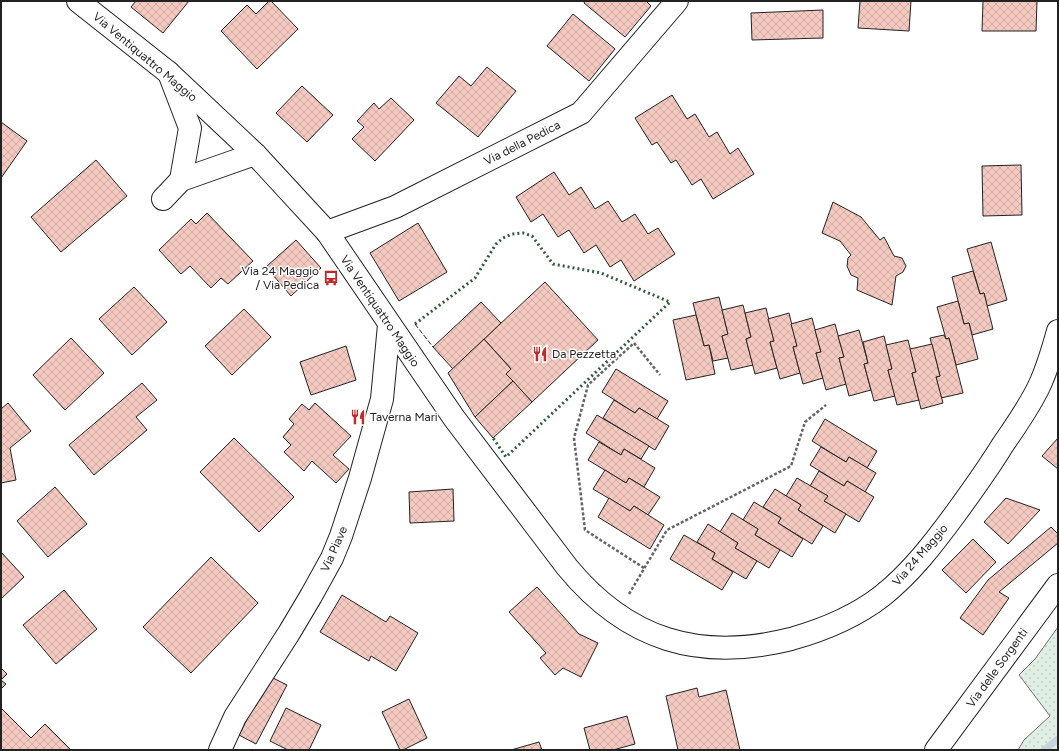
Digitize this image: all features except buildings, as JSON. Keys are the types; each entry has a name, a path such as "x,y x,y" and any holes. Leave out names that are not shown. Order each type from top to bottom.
{"main road":[{"name":"Via Ventiquattro Maggio","path":"78,1 169,73 255,154 327,232 454,418 576,578 608,609 633,624 660,637"},
{"name":"Via della Pedica","path":"327,232 395,207 581,113 677,1"},
{"path":"169,73 190,128 181,180"},
{"path":"163,199 181,180 255,154"},
{"name":"Via Piave","path":"220,750 235,717 289,634 311,596 332,558 341,536 360,478 382,399 390,325"},
{"name":"Via 24 Maggio","path":"660,637 689,645 718,648 748,647 766,644 803,636 832,625 882,596 901,579 922,556 984,475 1040,384 1058,331"},
{"name":"Via delle Sorgenti","path":"936,750 1058,585"}],"path":[{"path":"644,568 585,530 574,438 588,385 634,343 660,375"},
{"path":"635,582 667,530 791,466 805,422 826,405"}],"green space":[{"path":"1058,627 1058,750 1018,750 1024,740 1050,716 1019,675 1035,659"}],"waterway":[{"path":"1044,750 1058,739"}],"hedge":[{"path":"415,324 475,278 496,244 503,238 512,234 523,233 532,236 553,264 601,273 670,302 506,457 493,438"}],"fence":[{"path":"415,324 433,347"}],"place":[{"name":"Via 24 Maggio / Via Pedica","path":"331,278"},
{"name":"Da Pezzetta","path":"540,354"},
{"name":"Taverna Mari","path":"358,417"}]}
